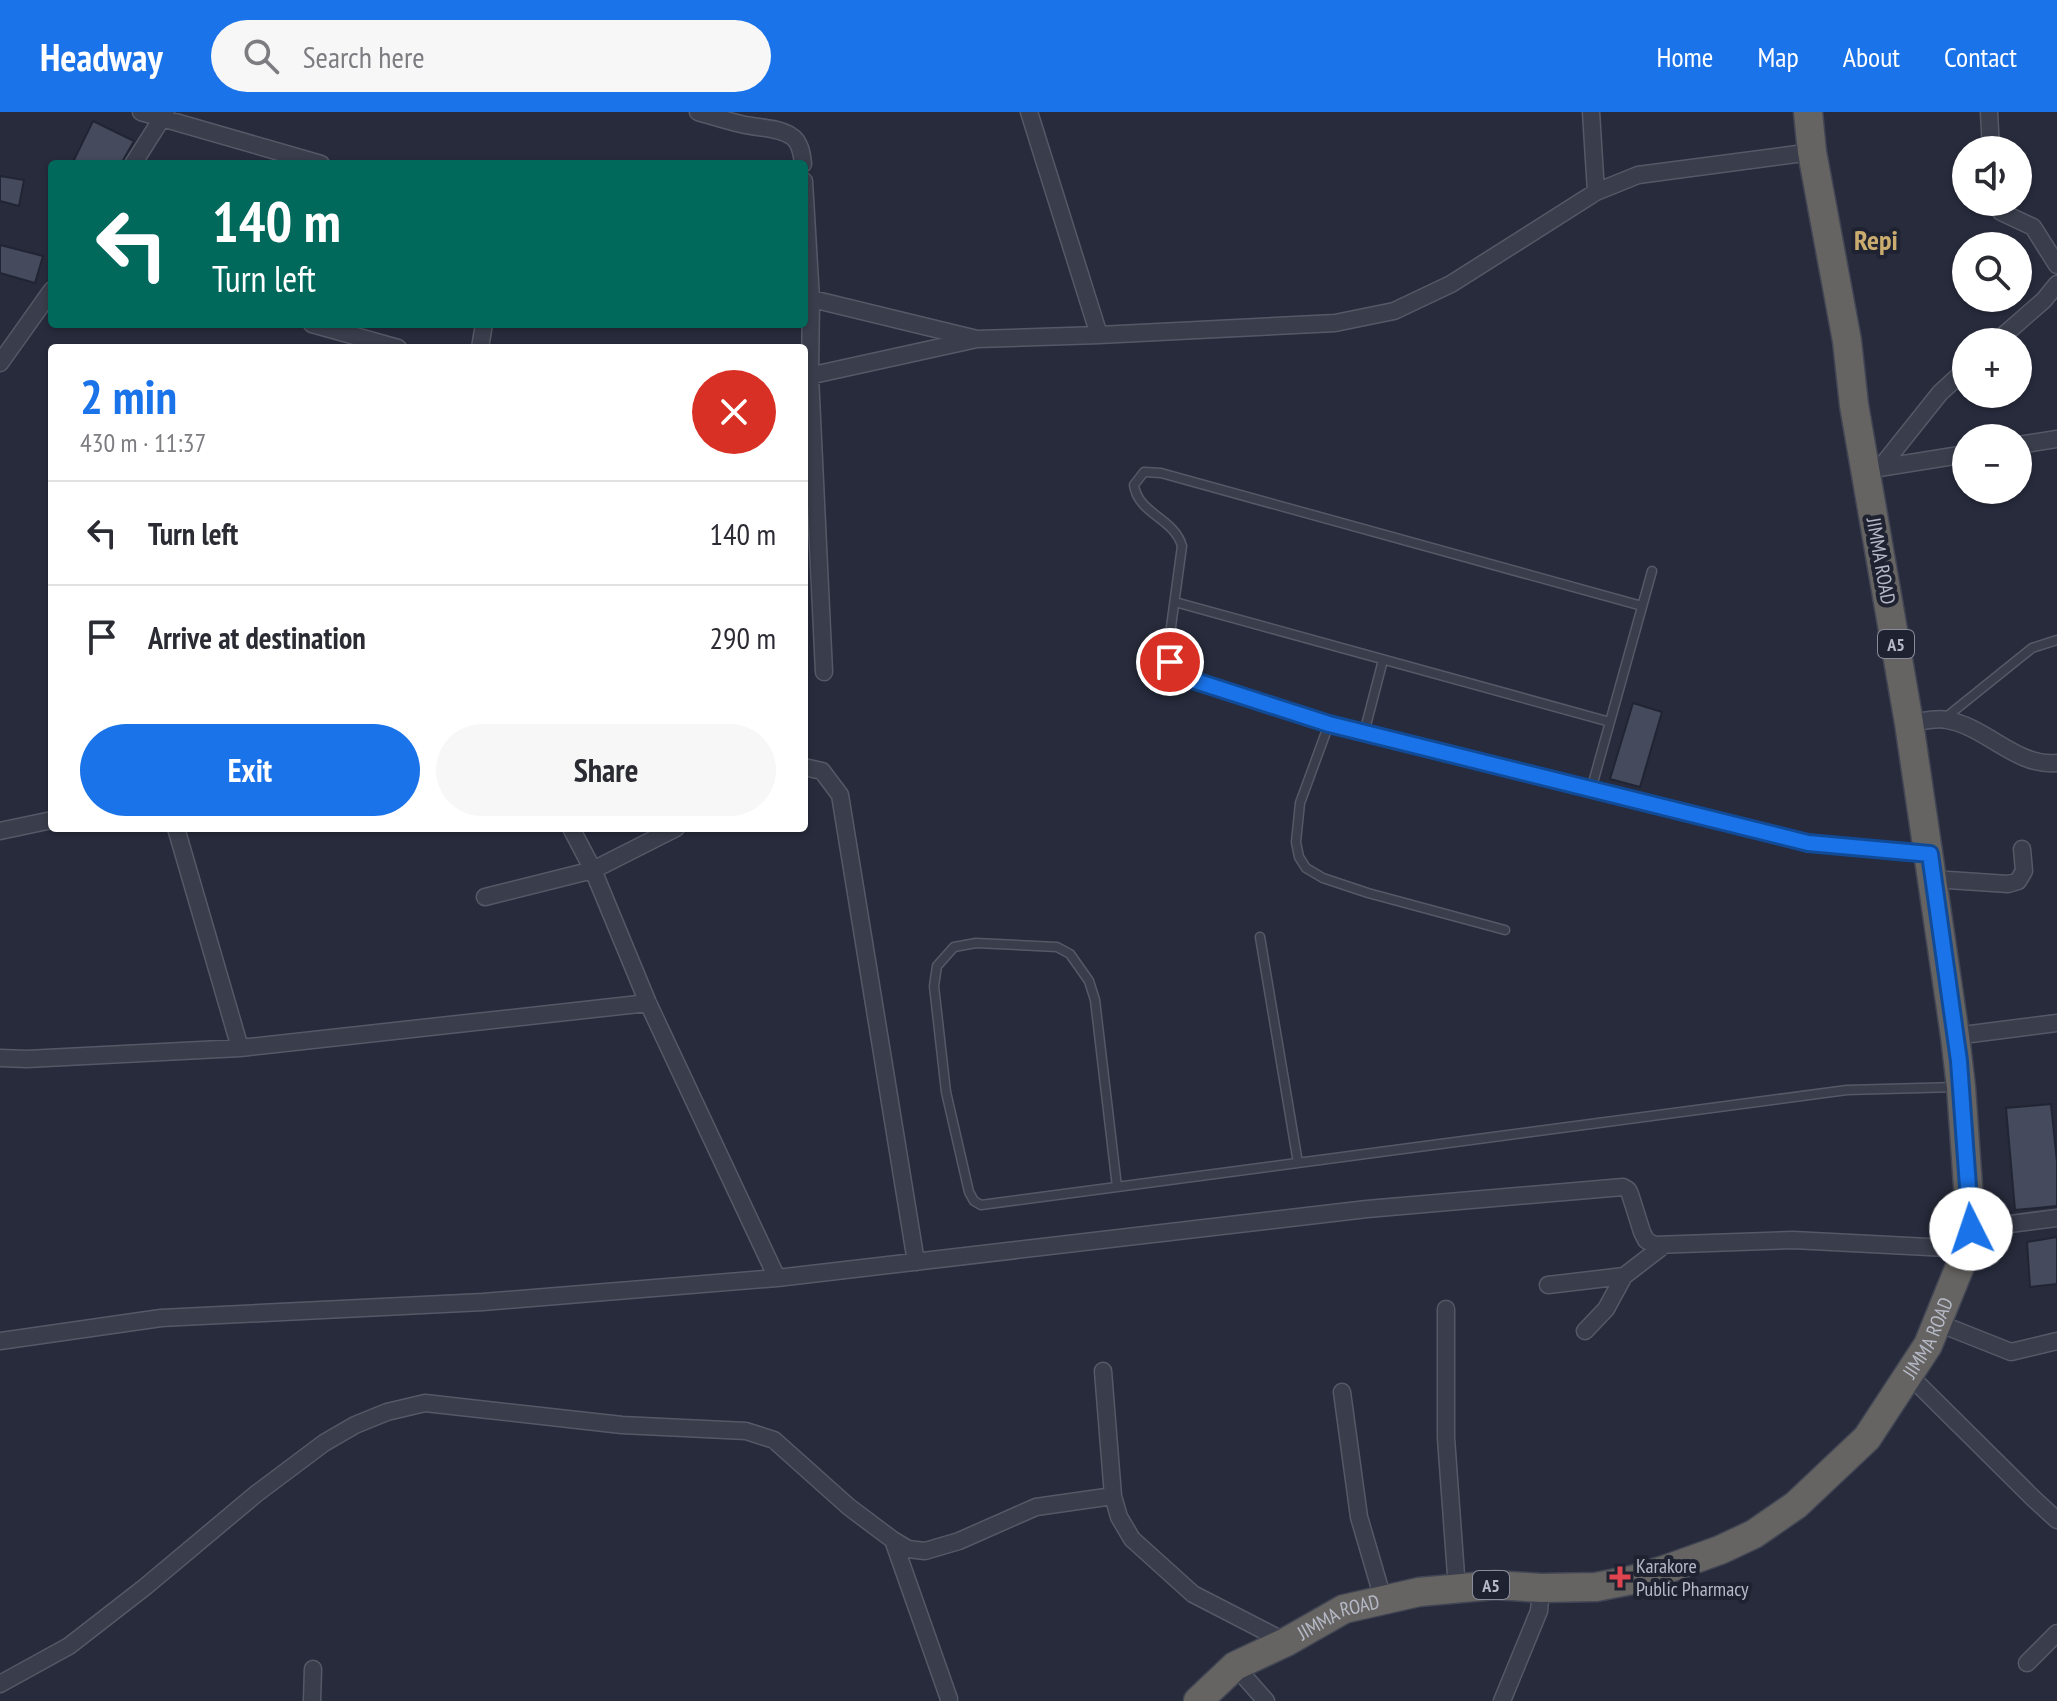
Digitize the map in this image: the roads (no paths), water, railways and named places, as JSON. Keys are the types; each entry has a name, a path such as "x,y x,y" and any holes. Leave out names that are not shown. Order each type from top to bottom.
{"highway":[{"name":"JIMMA ROAD","path":"1198,1701 1235,1666 1344,1609 1419,1592 1495,1585 1596,1587 1632,1580 1720,1550 1754,1534 1796,1505 1867,1438 1928,1345 1938,1323 1969,1239 1961,1087 1873,469 1854,405 1847,341 1812,152 1808,112"}],"street":[{"path":"141,112 165,115 308,160"},
{"path":"698,112 792,136 797,141 803,160"},
{"path":"1029,112 1099,335"},
{"path":"1591,112 1596,192"},
{"path":"1989,112 1990,136"},
{"path":"136,160 165,115"},
{"path":"808,376 977,339 1335,323 1394,311 1451,284 1596,192 1638,175 1812,152"},
{"path":"2010,216 2033,227 2057,265"},
{"path":"2012,328 2057,284"},
{"path":"0,363 48,296"},
{"path":"808,298 977,339"},
{"path":"326,328 384,344"},
{"path":"1873,469 1952,382"},
{"path":"808,393 824,672"},
{"path":"2032,443 2057,439"},
{"path":"1873,469 1952,456"},
{"path":"1909,723 1944,719 1972,727 2027,760 2057,763"},
{"path":"808,768 822,771 840,795 916,1262"},
{"path":"0,831 48,821"},
{"path":"177,832 240,1048"},
{"path":"573,832 593,870 648,1003 777,1278"},
{"path":"485,897 593,870 668,832"},
{"path":"1931,866 2008,884 2018,881 2024,871 2022,849"},
{"path":"0,1058 240,1048 648,1003"},
{"path":"1955,1036 2057,1023"},
{"path":"0,1341 161,1318 483,1302 777,1278 1367,1209 1623,1187 1630,1194 1646,1240 1663,1246 1793,1240 1969,1239 2057,1218"},
{"path":"1585,1331 1606,1309 1624,1276 1663,1246"},
{"path":"1548,1285 1624,1276"},
{"path":"1446,1309 1446,1438 1457,1589"},
{"path":"1938,1323 2011,1352 2057,1341"},
{"path":"1103,1371 1113,1496 1119,1517 1132,1539 1193,1594 1286,1642"},
{"path":"1909,1375 2057,1520"},
{"path":"1342,1392 1359,1517 1383,1599"},
{"path":"0,1684 69,1646 256,1494 324,1443 355,1425 387,1412 425,1403 622,1425 746,1431 774,1440 849,1507 908,1549 925,1551 959,1541 1036,1507 1113,1496"},
{"path":"893,1540 949,1699"},
{"path":"1502,1701 1539,1611 1541,1588"},
{"path":"2027,1663 2057,1633"},
{"path":"1235,1666 1266,1701"},
{"path":"312,1701 313,1669"}],"lane":[{"path":"1642,606 1161,473 1144,472 1134,485 1135,494 1142,504 1180,537 1182,546 1168,649 1174,671 1183,677 1364,733 1808,843 1931,866"},
{"path":"1591,790 1652,571"},
{"path":"1175,602 1610,722"},
{"path":"1944,719 2032,648 2057,640"},
{"path":"1364,733 1383,660"},
{"path":"1329,724 1300,803 1296,842 1299,857 1306,868 1323,878 1368,893 1505,930"},
{"path":"1260,937 1298,1163"},
{"path":"1117,1187 1095,1000 1089,981 1070,954 1057,947 976,943 954,947 937,966 934,986 946,1092 969,1192 974,1201 981,1205 1117,1187 1298,1163 1847,1090 1961,1087"}],"place":[{"name":"Karakore Public Pharmacy","path":"1620,1577"}],"district":[{"name":"Repi","path":"1876,239"}]}
